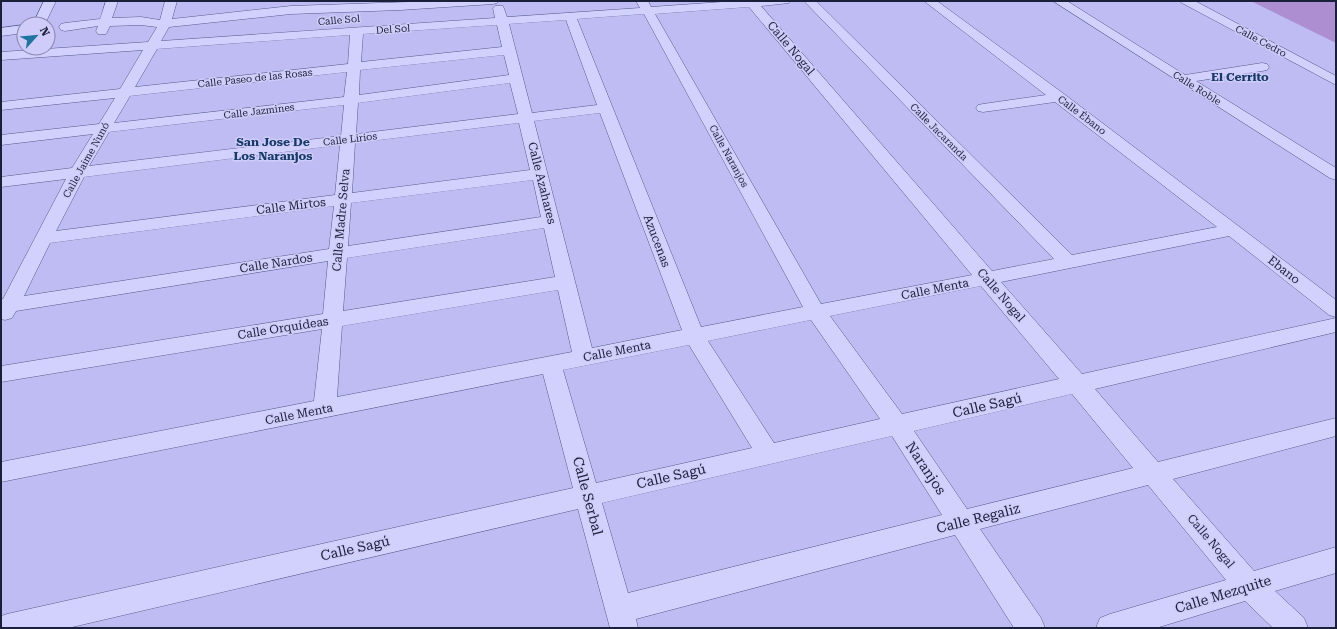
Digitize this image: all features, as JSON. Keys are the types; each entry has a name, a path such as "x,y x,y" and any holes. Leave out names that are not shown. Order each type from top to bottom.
{"street":[{"path":"43,16 50,1"},
{"path":"106,29 112,1"},
{"name":"Calle Jaime Nunó","path":"4,310 44,238 78,172 164,27 171,1"},
{"path":"250,1 254,13"},
{"name":"Del Sol","path":"56,50 153,45 357,31 497,7 570,16 645,6 785,1"},
{"name":"Calle Jacaranda","path":"810,1 1068,262"},
{"name":"Calle Ébano","path":"930,1 1059,97 1232,230"},
{"name":"Calle Roble","path":"1059,1 1336,175"},
{"name":"Calle Cedro","path":"1186,1 1336,81"},
{"name":"Calle Nogal","path":"752,3 1250,586 1294,628"},
{"path":"220,17 228,6"},
{"name":"Calle Naranjos","path":"645,6 816,312"},
{"path":"133,34 220,17 254,13 327,8 497,7"},
{"name":"Calle Sol","path":"343,20 497,7"},
{"name":"Calle Azahares","path":"497,7 517,78 584,358"},
{"name":"Azucenas","path":"570,16 604,108 694,336 768,454"},
{"path":"56,27 106,29 141,21 164,27"},
{"name":"Calle Sol","path":"153,45 179,33 328,21"},
{"path":"1,32 16,30"},
{"name":"Calle Madre Selva","path":"325,408 357,31"},
{"name":"Calle Paseo de las Rosas","path":"1,106 510,50"},
{"name":"Del Sol","path":"1,56 16,53"},
{"path":"1183,79 1262,68"},
{"name":"Calle Jazmines","path":"1,140 351,100 517,78"},
{"path":"983,108 1059,97"},
{"name":"Calle Lirios","path":"1,182 604,108"},
{"name":"Calle Mirtos","path":"44,238 539,174"},
{"name":"Calle Nardos","path":"4,310 338,254 551,221"},
{"name":"Calle Menta","path":"1,472 1232,230"},
{"name":"Ebano","path":"1232,230 1336,310"},
{"name":"Calle Orquídeas","path":"1,374 566,282"},
{"name":"Naranjos","path":"816,312 897,425 1031,628"},
{"name":"Calle Sagú","path":"7,628 1336,326"},
{"name":"Calle Serbal","path":"551,364 622,619"},
{"name":"Calle Regaliz","path":"622,619 962,522 1336,427"},
{"name":"Calle Mezquite","path":"1114,628 1336,560"}],"shaded area":[{"path":"1251,1 1336,1 1336,43"}],"district":[{"name":"El Cerrito","path":"1240,77"},
{"name":"San Jose De Los Naranjos","path":"273,149"}]}
